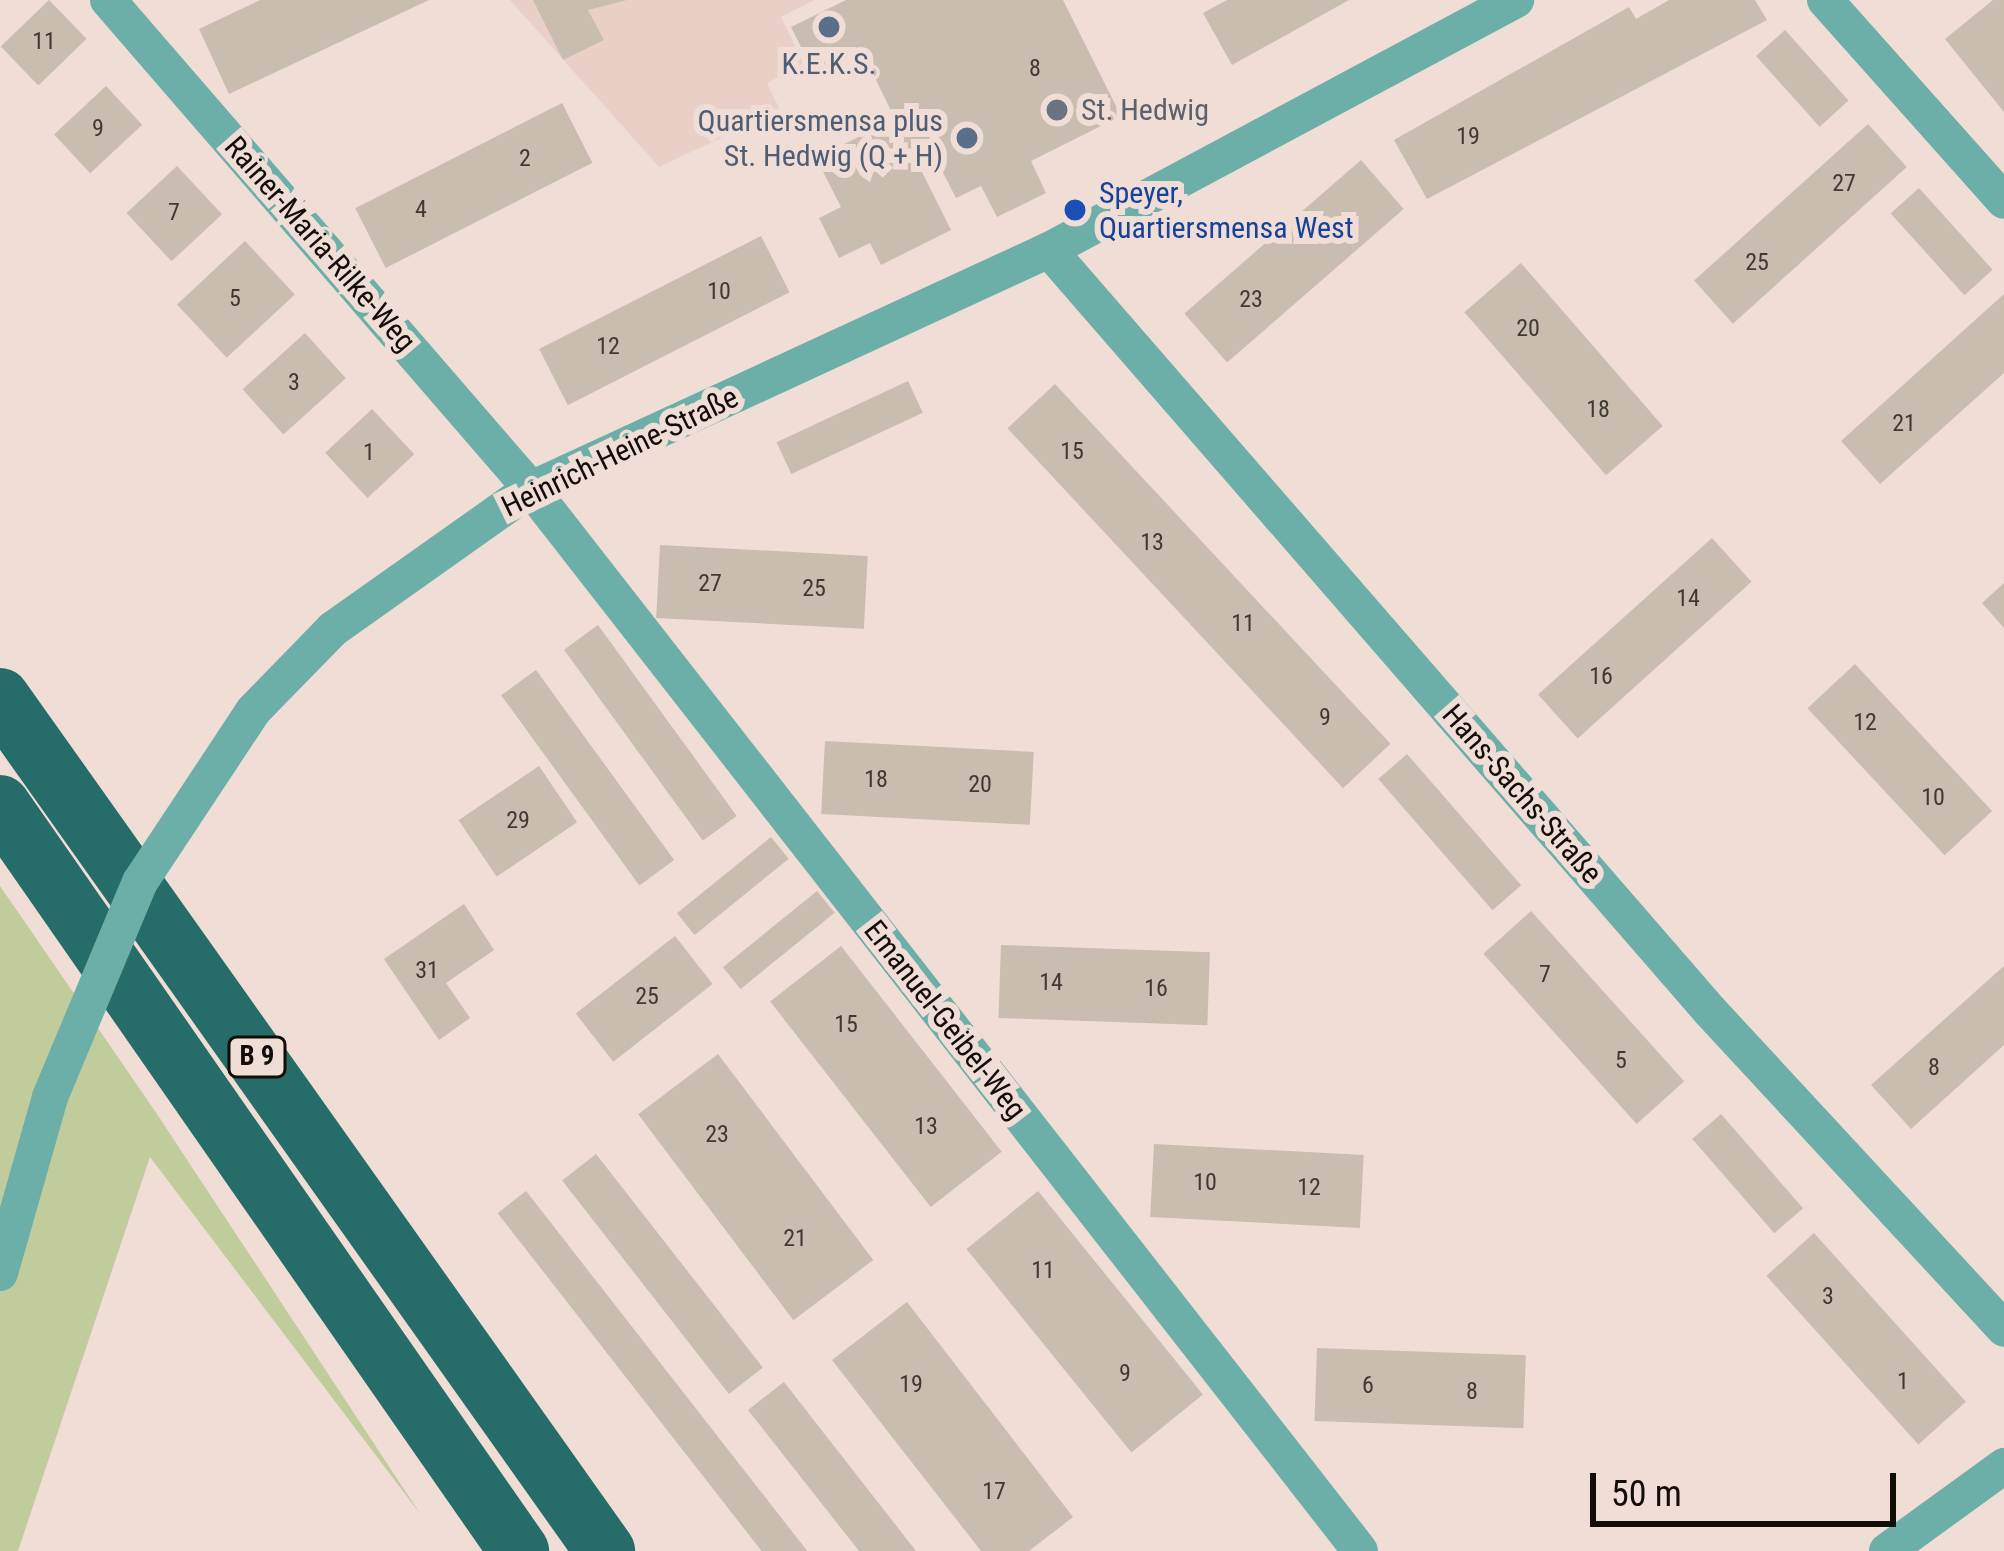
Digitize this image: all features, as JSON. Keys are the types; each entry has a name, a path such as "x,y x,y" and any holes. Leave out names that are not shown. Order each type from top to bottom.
{"highway":[{"name":"B 9","path":"0,698 605,1551"},
{"name":"B 9","path":"0,805 519,1551"}],"street":[{"name":"Rainer-Maria-Rilke-Weg","path":"108,0 531,489"},
{"name":"Heinrich-Heine-Straße","path":"0,1273 50,1097 140,882 253,710 333,628 531,489 1049,250 1516,0"},
{"path":"1825,0 2004,201"},
{"name":"Hans-Sachs-Straße","path":"1049,250 1710,1011 2004,1329"},
{"name":"Emanuel-Geibel-Weg","path":"531,489 1360,1551"},
{"path":"1887,1551 2004,1466"}],"shaded area":[{"path":"510,0 815,0 781,17 804,64 767,83 780,110 659,167"}],"green space":[{"path":"0,886 155,1111 421,1515 150,1157 18,1551 0,1551"}],"building":[{"path":"49,0 87,39 38,85 1,47"},
{"path":"260,0 429,0 229,94 199,29"},
{"path":"533,0 627,0 588,10 604,40 563,60"},
{"name":"Quartiersmensa plus St. Hedwig (Q + H)","path":"846,0 1063,0 1121,116 1031,161 1046,193 997,217 981,186 956,198 935,157 919,166 951,230 881,265 870,243 839,258 819,218 841,207 816,158 895,119 860,47 813,71 791,27"},
{"path":"1227,0 1349,0 1232,65 1203,13"},
{"path":"1669,0 1755,0 1767,20 1427,199 1394,140 1629,7 1636,19"},
{"path":"1993,0 2004,0 2004,112 1945,39"},
{"path":"1785,30 1849,101 1820,127 1756,56"},
{"path":"106,86 142,125 90,173 54,134"},
{"path":"562,103 592,163 386,268 355,208"},
{"path":"1868,124 1907,167 1733,324 1694,281"},
{"path":"1361,160 1404,209 1227,363 1184,314"},
{"path":"177,166 222,214 172,261 127,213"},
{"path":"1919,188 1993,270 1964,295 1891,213"},
{"path":"761,236 790,292 568,405 539,349"},
{"path":"245,241 295,294 227,358 177,304"},
{"path":"1521,263 1663,426 1606,475 1464,312"},
{"path":"2004,294 2004,373 1880,484 1841,441"},
{"path":"305,333 346,378 283,435 243,389"},
{"path":"908,381 923,413 791,474 777,442"},
{"path":"1055,384 1391,744 1343,788 1007,428"},
{"path":"372,409 414,454 367,498 325,453"},
{"path":"1712,538 1751,582 1578,738 1538,695"},
{"path":"660,545 868,556 864,629 656,618"},
{"path":"2004,583 2004,628 1982,603"},
{"path":"598,625 737,816 703,841 564,650"},
{"path":"1855,664 1992,811 1945,855 1807,708"},
{"path":"536,670 674,860 639,885 501,695"},
{"path":"825,741 1034,752 1030,825 821,814"},
{"path":"1407,754 1521,885 1492,910 1378,779"},
{"path":"539,766 577,822 497,877 459,820"},
{"path":"771,837 789,859 695,935 677,913"},
{"path":"817,891 835,913 741,989 723,967"},
{"path":"464,904 494,950 446,983 470,1018 439,1040 384,959"},
{"path":"1531,911 1684,1081 1637,1124 1483,954"},
{"path":"675,936 713,984 613,1062 576,1014"},
{"path":"1001,945 1210,952 1207,1025 998,1018"},
{"path":"841,946 1002,1152 931,1207 770,1001"},
{"path":"2004,966 2004,1045 1911,1129 1871,1085"},
{"path":"718,1054 873,1260 793,1320 638,1114"},
{"path":"1721,1114 1803,1208 1774,1233 1692,1139"},
{"path":"1154,1144 1364,1155 1360,1228 1150,1217"},
{"path":"596,1154 763,1368 729,1394 562,1180"},
{"path":"526,1191 807,1551 762,1551 498,1213"},
{"path":"1038,1191 1203,1395 1131,1453 967,1249"},
{"path":"1814,1233 1966,1402 1918,1445 1766,1276"},
{"path":"907,1302 1073,1517 1029,1551 981,1551 832,1360"},
{"path":"1317,1348 1526,1355 1523,1428 1314,1421"},
{"path":"784,1382 916,1551 859,1551 748,1410"}],"place":[{"name":"K.E.K.S.","path":"829,27"},
{"name":"St. Hedwig","path":"1057,110"},
{"name":"Quartiersmensa plus St. Hedwig (Q + H)","path":"967,138"},
{"name":"Speyer, Quartiersmensa West","path":"1075,210"}]}
